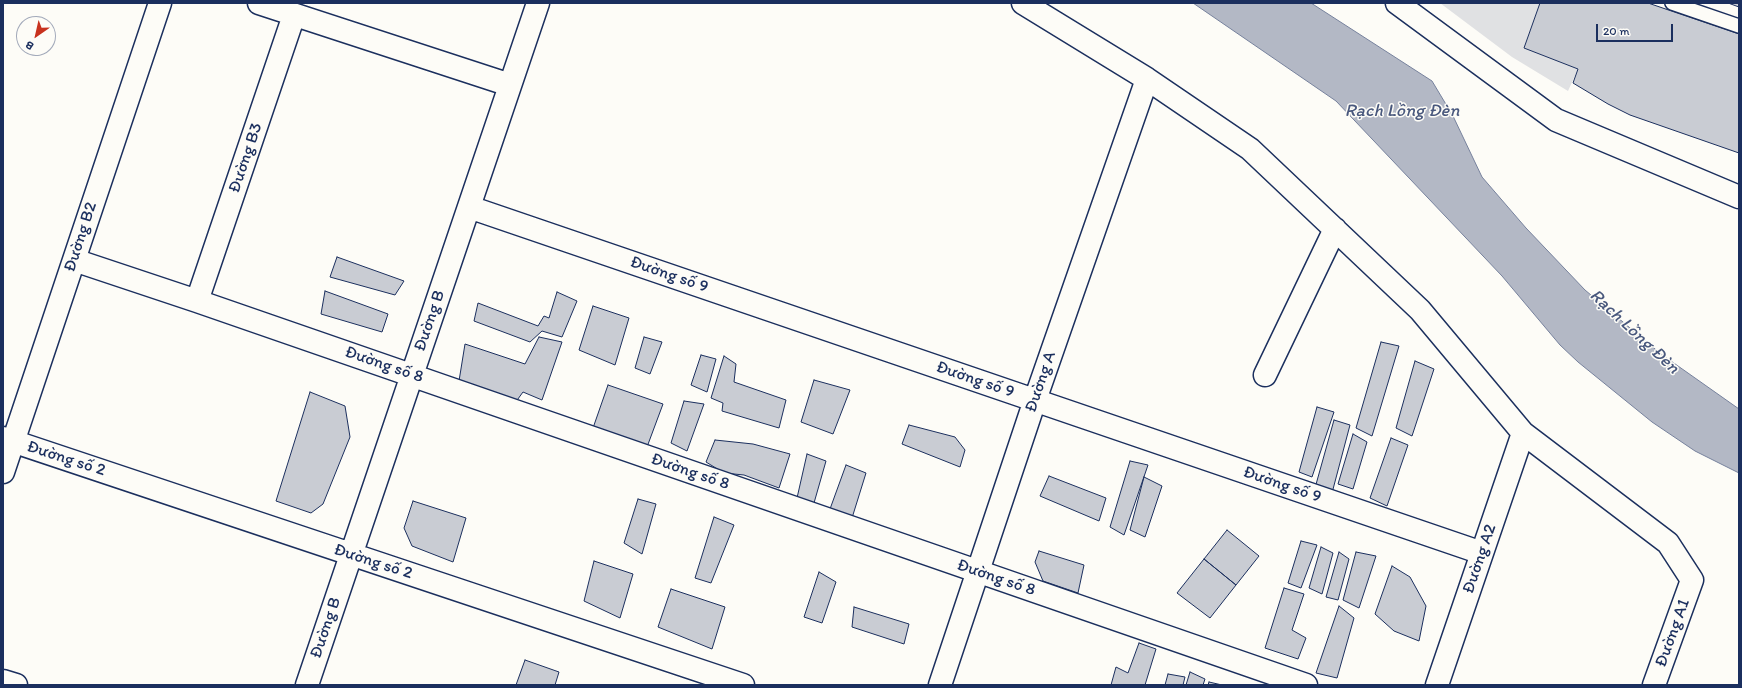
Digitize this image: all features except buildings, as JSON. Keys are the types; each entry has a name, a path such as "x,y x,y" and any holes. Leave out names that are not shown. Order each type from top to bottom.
{"street":[{"name":"Đường B2","path":"3,472 8,440 74,260 160,3"},
{"path":"259,3 510,85"},
{"name":"Đường B","path":"307,685 538,3"},
{"path":"1023,3 1147,80 1250,149 1420,310 1523,433"},
{"path":"1398,3 1556,120 1739,197"},
{"name":"Đường B3","path":"197,301 294,14"},
{"name":"Đường A","path":"940,685 1035,400 1147,80"},
{"name":"Đường số 9","path":"469,206 1482,553"},
{"path":"1265,375 1335,229"},
{"name":"Đường số 8","path":"74,260 412,375 1306,685"},
{"name":"Đường A2","path":"1437,685 1523,433"},
{"name":"Đường A1","path":"1523,433 1668,544 1692,580 1654,685"},
{"name":"Đường số 2","path":"8,440 743,685"},
{"path":"3,681 16,685"}],"lane":[{"path":"1672,3 1739,26"}],"shaded area":[{"path":"1440,3 1540,3 1524,48 1578,69 1568,91 1512,57"}],"water":[{"name":"Rạch Lồng Đèn","path":"1193,3 1311,3 1432,81 1453,116 1482,177 1526,228 1585,290 1661,354 1739,409 1739,473 1695,451 1652,422 1578,362 1560,345 1502,276 1336,101"}]}
